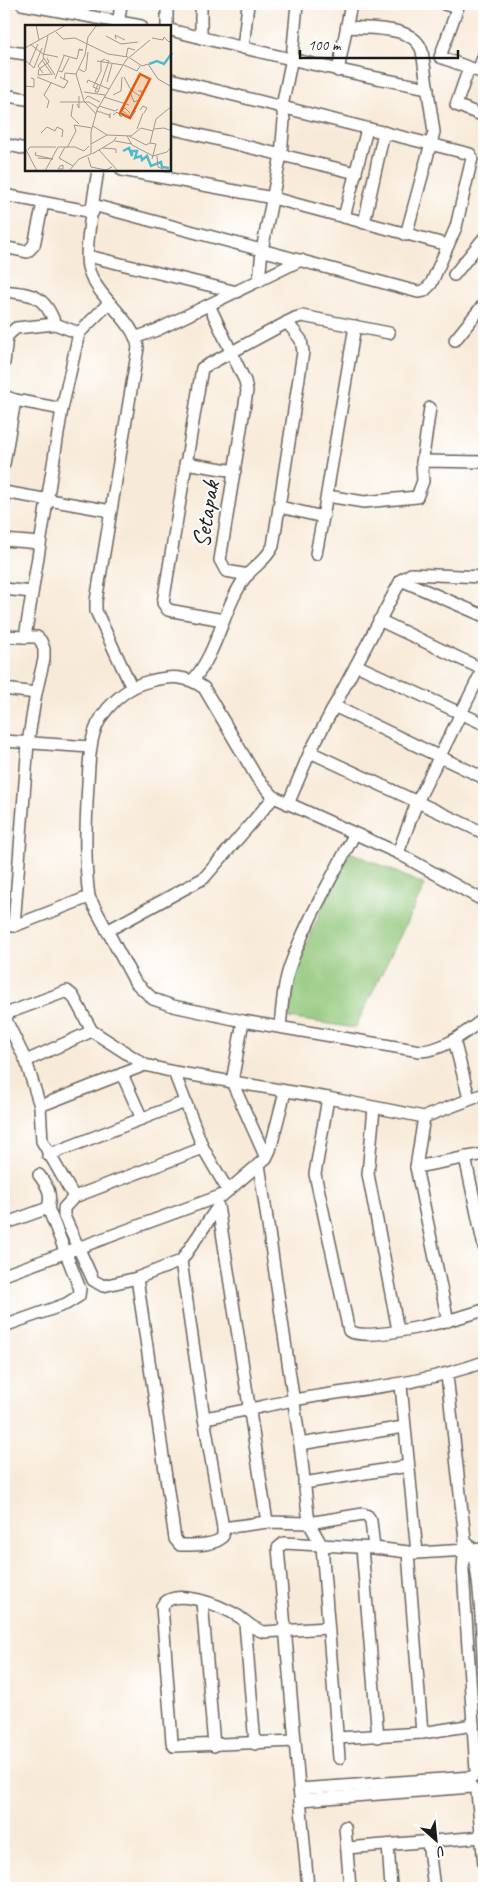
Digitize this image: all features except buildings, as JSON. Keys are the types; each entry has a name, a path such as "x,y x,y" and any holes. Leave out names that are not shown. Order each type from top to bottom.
{"street":[{"path":"22,4 118,25 121,4"},
{"path":"166,4 166,25"},
{"path":"201,4 201,38"},
{"path":"243,48 248,4"},
{"path":"259,282 262,250 281,155 284,120 282,106 292,58 298,4"},
{"path":"338,71 351,4"},
{"path":"444,4 458,6 440,57 477,71"},
{"path":"347,27 397,31 413,37 422,51 434,132 406,235"},
{"path":"171,30 292,58 338,71 428,88"},
{"path":"4,50 25,54"},
{"path":"484,55 477,71 456,105 484,116"},
{"path":"4,195 43,203 93,209 302,260 418,292 424,291 431,284 448,245 465,197 472,158 470,154 171,79"},
{"path":"4,95 25,99"},
{"path":"171,128 356,173"},
{"path":"344,217 367,129"},
{"path":"364,223 384,132"},
{"path":"4,144 25,150"},
{"path":"98,171 88,266 109,304 137,337 138,348 96,601 96,611 132,688"},
{"path":"127,171 273,198 448,245"},
{"path":"4,247 27,252 31,250 34,245 43,203"},
{"path":"454,275 484,238"},
{"path":"88,256 237,292"},
{"path":"137,337 259,282 302,260"},
{"path":"4,291 25,293 39,298 46,306 55,324"},
{"path":"25,637 62,409 79,333 109,304"},
{"path":"455,340 484,304"},
{"name":"Setapak","path":"209,305 245,381 247,391 220,564 226,571 248,575"},
{"path":"223,620 168,610 163,604 202,368 295,318 308,316 389,333"},
{"path":"193,680 200,672 223,620 248,575 264,561 273,546 303,352 301,340 287,322"},
{"path":"4,363 5,340 11,331 16,328 55,324 79,333"},
{"path":"316,554 354,326"},
{"path":"4,464 9,398 62,409"},
{"path":"327,496 364,502 417,497 423,482 422,463 430,408"},
{"path":"422,463 427,461 484,462"},
{"name":"Setapak","path":"186,463 235,471"},
{"path":"4,492 111,511"},
{"path":"280,507 323,517"},
{"path":"4,540 40,543"},
{"path":"288,804 310,752 401,580 411,574 484,577"},
{"path":"401,580 484,616"},
{"path":"4,589 32,592"},
{"path":"380,620 484,669 417,802 398,854"},
{"path":"4,636 37,638 44,649 28,743 9,926 89,897"},
{"path":"356,665 484,724"},
{"path":"484,901 398,854 274,797 256,778 212,699 204,688 193,680 180,677 164,678 132,688 117,699 103,716 94,732 90,747 86,816 86,874 89,897 135,982 153,999 173,1006 243,1021 420,1051 431,1051 454,1040 484,1019"},
{"path":"4,689 36,693"},
{"path":"334,706 484,778"},
{"path":"4,741 90,747"},
{"path":"310,752 484,833"},
{"path":"107,931 204,878 274,797"},
{"path":"280,1027 283,998 290,967 318,904 354,835"},
{"path":"74,1197 48,1155 42,1135 40,1106 26,1061 6,1020 6,1015 12,1011 66,991 73,996 92,1031 146,1065 174,1072 328,1098 424,1117 469,1098 484,1094"},
{"path":"243,1021 232,1082 262,1161 309,1523 322,1546 327,1628 339,1758"},
{"path":"26,1061 92,1031"},
{"path":"454,1040 469,1098"},
{"path":"40,1106 146,1065"},
{"path":"174,1072 203,1148 225,1192"},
{"path":"122,1074 142,1119"},
{"path":"4,1275 225,1192 262,1161 270,1150 285,1092"},
{"path":"328,1098 314,1174 349,1330 354,1333 398,1330 448,1321 484,1310"},
{"path":"48,1155 185,1102"},
{"path":"374,1108 368,1174 398,1330"},
{"path":"424,1117 416,1167 448,1321"},
{"path":"203,1148 74,1197 66,1205 64,1212 93,1280 103,1286 137,1278 181,1261 217,1208 225,1192"},
{"path":"416,1167 484,1154"},
{"path":"465,1158 484,1247"},
{"path":"4,1326 66,1304 79,1296 80,1289 48,1208 50,1193 39,1175"},
{"path":"4,1224 48,1208"},
{"path":"217,1208 266,1522"},
{"path":"137,1278 175,1540 180,1545 218,1541 223,1536 223,1528 204,1418 181,1261"},
{"path":"204,1418 293,1400 401,1385 447,1375 484,1362"},
{"path":"447,1375 467,1546 483,1646 484,1671"},
{"path":"401,1385 408,1466 422,1733"},
{"path":"300,1444 404,1427"},
{"path":"304,1483 408,1466"},
{"path":"223,1528 266,1522 309,1523 363,1514 368,1516 371,1521 368,1548 378,1736"},
{"path":"308,1888 278,1548 284,1544 368,1548 413,1553 467,1546 484,1549"},
{"path":"467,1546 473,1725 484,1864"},
{"path":"296,1741 181,1748 174,1746 172,1742 162,1606 166,1600 172,1598 186,1597 202,1601 238,1616 254,1630 264,1632 327,1628"},
{"path":"202,1601 214,1746"},
{"path":"245,1623 255,1744"},
{"path":"337,1738 422,1733 473,1725"},
{"path":"300,1795 478,1781"},
{"path":"345,1827 350,1888"},
{"path":"347,1848 482,1837"},
{"path":"428,1842 434,1888"},
{"path":"388,1844 391,1888"}],"green space":[{"path":"348,851 425,885 355,1028 289,1018 297,964"}]}
